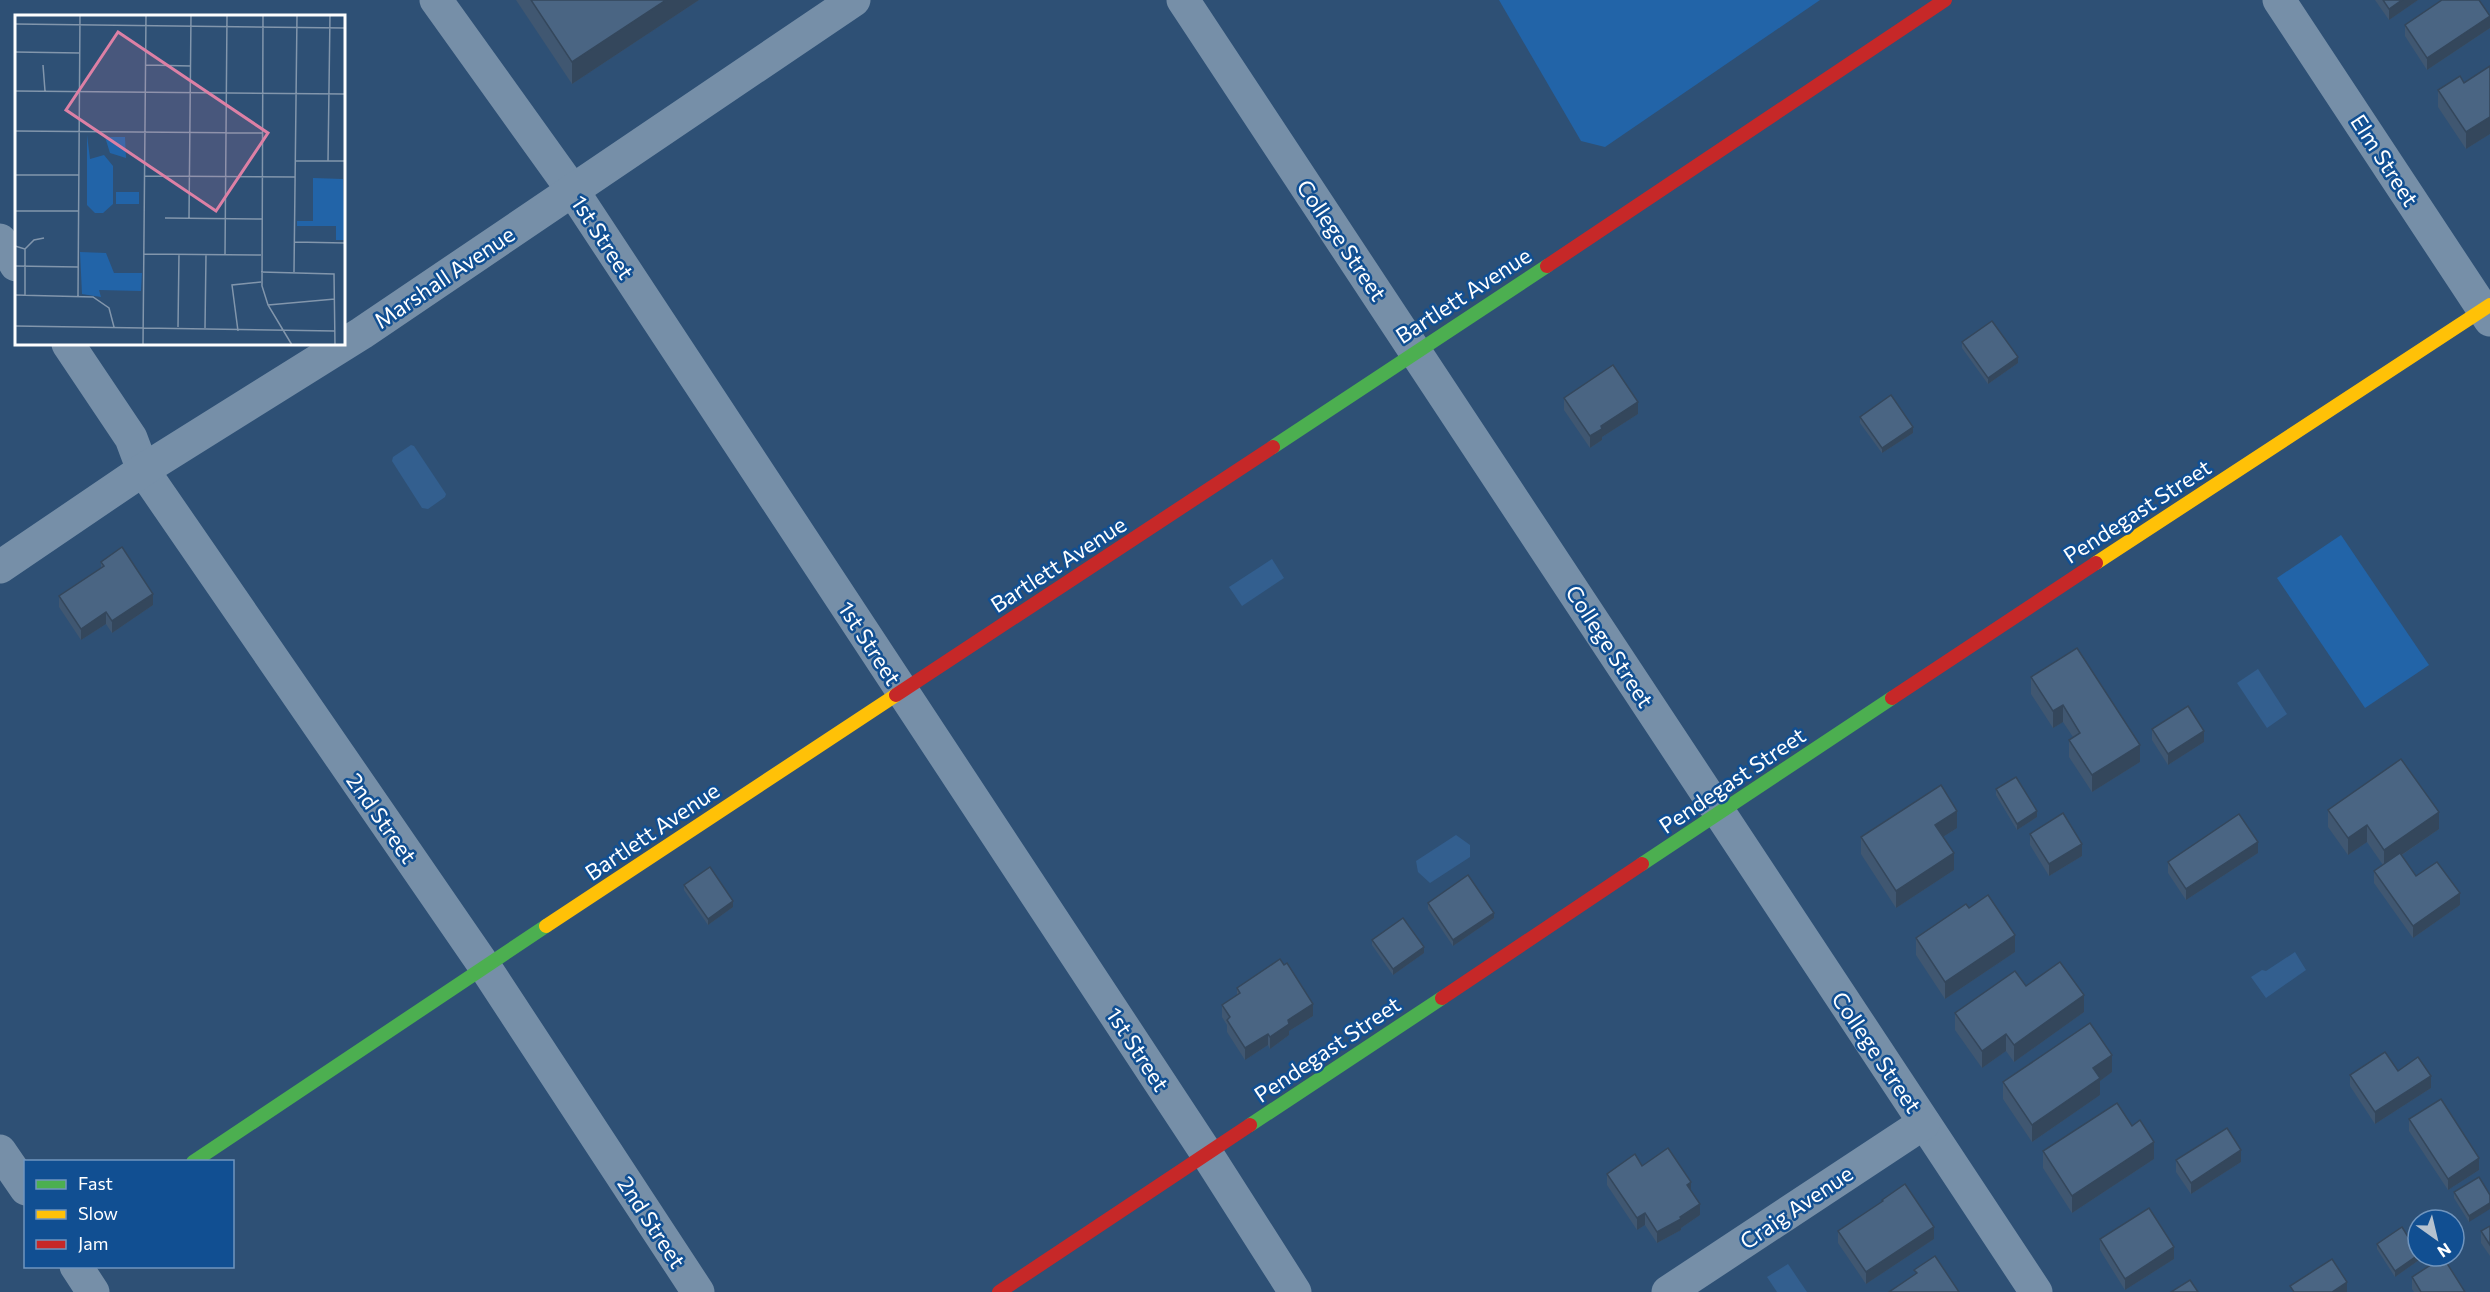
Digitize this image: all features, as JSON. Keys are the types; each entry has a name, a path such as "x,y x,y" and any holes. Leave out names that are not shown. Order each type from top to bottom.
{"street":[{"name":"1st Street","path":"436,0 573,191 1207,1154 1295,1292"},
{"name":"Marshall Avenue","path":"345,344 854,0"},
{"name":"College Street","path":"1183,0 2036,1292"},
{"name":"Bartlett Avenue","path":"195,1160 1945,0"},
{"name":"Elm Street","path":"2279,0 2488,312"},
{"path":"0,240 15,263"},
{"name":"Pendegast Street","path":"999,1292 2092,565 2488,312"},
{"name":"2nd Street","path":"69,345 131,438 143,470 485,967 698,1292"},
{"name":"Marshall Avenue","path":"0,567 143,470 343,345"},
{"name":"Craig Avenue","path":"1668,1292 1924,1123"},
{"path":"0,1150 24,1186"},
{"path":"77,1268 93,1292"}],"shaded area":[{"path":"1499,0 1820,0 1605,147 1581,141"},
{"path":"411,445 414,446 446,494 428,509 422,508 392,461 393,457"},
{"path":"2341,535 2429,665 2365,708 2277,578"},
{"path":"1272,559 1284,578 1242,606 1229,587"},
{"path":"2258,669 2287,714 2267,728 2237,683"},
{"path":"1456,835 1470,845 1470,857 1430,883 1418,872 1416,861"},
{"path":"2295,952 2306,970 2266,998 2251,977 2262,970 2266,971"},
{"path":"1788,1264 1807,1292 1777,1292 1767,1277"}],"building":[{"path":"531,0 666,0 572,62"},
{"path":"2383,0 2402,0 2389,9"},
{"path":"2442,0 2479,0 2490,16 2427,58 2405,25"},
{"path":"2490,66 2490,117 2466,132 2438,90 2460,76 2464,83"},
{"path":"1992,321 2018,357 1988,378 1962,342"},
{"path":"1613,365 1638,402 1601,426 1602,429 1590,436 1564,398"},
{"path":"1891,395 1913,427 1882,448 1860,417"},
{"path":"122,547 153,594 112,621 106,612 81,629 59,596 104,566 101,562"},
{"path":"2077,648 2140,745 2092,775 2069,740 2080,733 2063,705 2053,711 2031,677"},
{"path":"2188,706 2204,731 2168,754 2152,729"},
{"path":"2401,759 2439,812 2384,850 2367,825 2348,838 2328,810"},
{"path":"2016,777 2037,811 2017,824 1996,789"},
{"path":"1941,785 1957,811 1935,825 1954,853 1896,891 1861,837"},
{"path":"2063,813 2082,844 2049,864 2030,834"},
{"path":"2239,814 2258,842 2186,889 2168,862"},
{"path":"2400,853 2416,876 2437,862 2460,893 2413,926 2374,871"},
{"path":"710,867 733,901 708,919 684,885"},
{"path":"1468,875 1494,913 1453,940 1428,903"},
{"path":"1988,895 2015,935 1945,982 1916,938 1966,904 1969,908"},
{"path":"1403,918 1424,947 1393,969 1372,940"},
{"path":"1280,959 1284,965 1287,963 1313,1004 1288,1020 1289,1024 1270,1037 1268,1034 1245,1048 1227,1020 1230,1017 1222,1005 1240,993 1237,988"},
{"path":"2060,962 2084,995 2014,1045 2006,1034 1982,1051 1955,1013 2015,971 2026,986"},
{"path":"2090,1023 2112,1055 2093,1068 2100,1078 2032,1125 2003,1082"},
{"path":"2385,1052 2398,1071 2418,1057 2431,1076 2375,1112 2350,1075"},
{"path":"2441,1099 2479,1158 2448,1179 2409,1119"},
{"path":"2117,1103 2132,1126 2140,1120 2154,1142 2072,1196 2043,1151"},
{"path":"2227,1128 2241,1150 2191,1183 2176,1160"},
{"path":"1668,1148 1691,1182 1687,1185 1700,1204 1680,1217 1681,1219 1657,1232 1645,1213 1637,1218 1607,1174 1635,1154 1642,1166"},
{"path":"2479,1177 2490,1195 2490,1203 2469,1216 2454,1192"},
{"path":"1905,1184 1934,1227 1866,1272 1838,1231"},
{"path":"2149,1208 2174,1247 2125,1279 2100,1239"},
{"path":"2490,1226 2490,1245 2481,1231"},
{"path":"2402,1227 2406,1234 2406,1263 2395,1271 2377,1244"},
{"path":"1935,1256 1959,1292 1889,1292 1917,1273 1914,1270"},
{"path":"2332,1259 2347,1282 2332,1292 2294,1292 2290,1286"},
{"path":"2426,1268 2450,1268 2465,1292 2421,1292 2412,1277"},
{"path":"2190,1280 2198,1292 2171,1292"}],"traffic: fast":[{"path":"1273,447 1547,266"},
{"path":"1642,864 1892,698"},
{"path":"196,1160 546,926"},
{"path":"1250,1125 1442,998"}],"traffic: slow":[{"path":"2096,563 2490,305"},
{"path":"546,926 896,695"}],"traffic: jam":[{"path":"1547,266 1945,0"},
{"path":"896,695 1273,447"},
{"path":"1892,698 2096,563"},
{"path":"1442,998 1642,864"},
{"path":"999,1292 1250,1125"}]}
